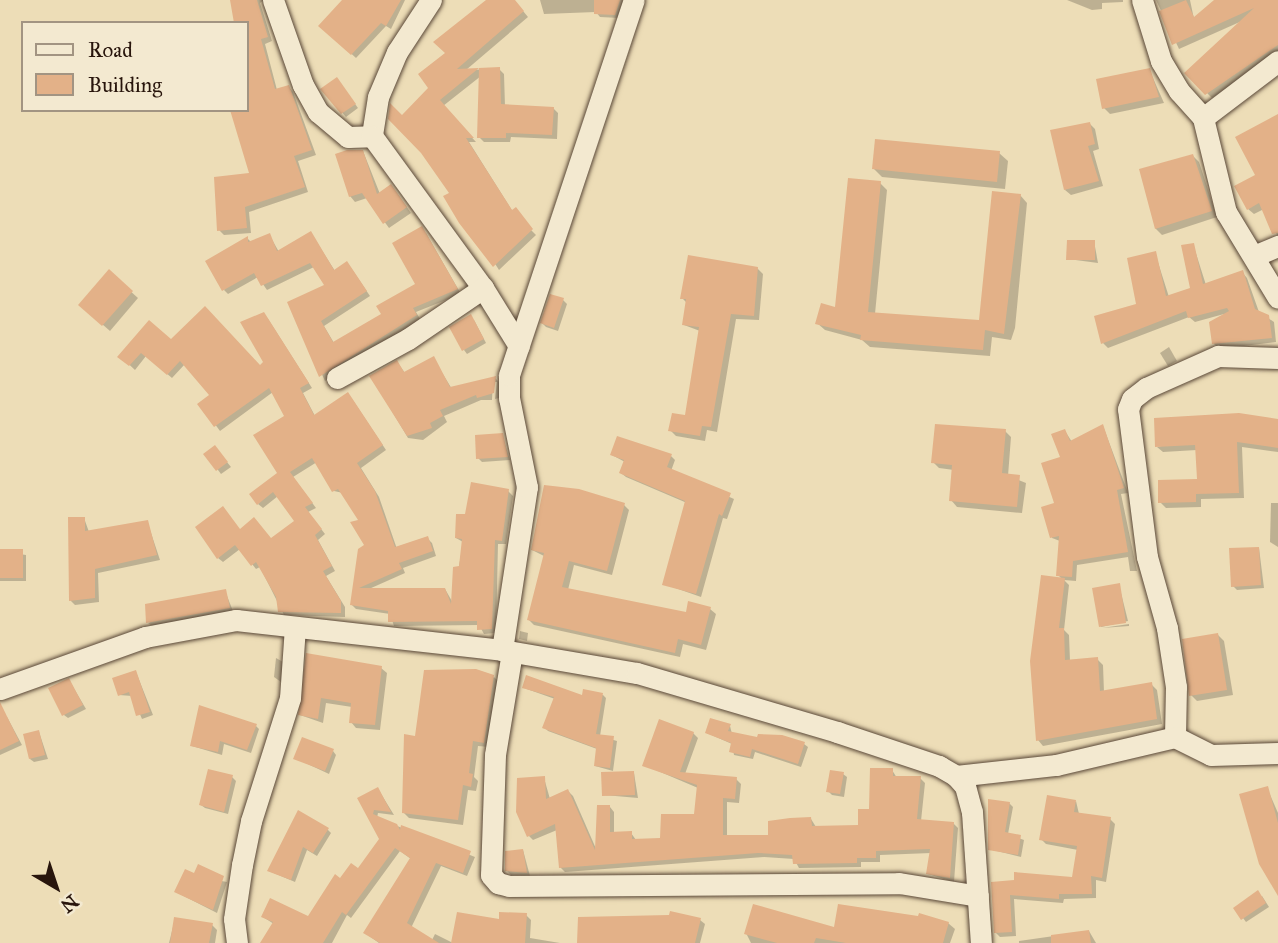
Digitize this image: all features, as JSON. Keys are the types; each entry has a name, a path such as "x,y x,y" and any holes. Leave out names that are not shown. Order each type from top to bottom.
{"street":[{"path":"273,0 303,85 318,112 348,137 372,136"},
{"path":"431,0 392,63 378,97 372,136 483,288 519,346"},
{"path":"634,0 509,375 509,398 527,487 495,755 491,875 498,883 509,886 899,883 978,896"},
{"path":"1142,0 1161,61 1179,91 1203,118 1226,212 1278,298"},
{"path":"1203,118 1278,61"},
{"path":"1254,256 1278,246"},
{"path":"337,378 408,339 483,288"},
{"path":"1175,737 1172,664 1147,557 1128,409 1132,399 1146,387 1218,356 1278,358"},
{"path":"0,689 38,672 189,627 236,620 507,651 637,673 837,732 939,766 956,776 965,786 972,812 981,943"},
{"path":"237,943 234,919 242,865 254,810 290,698 295,627"},
{"path":"956,776 1056,765 1175,737 1211,755 1278,752"}],"building":[{"path":"230,0 257,0 268,37 261,39 275,89 289,85 312,150 294,156 305,187 245,207 247,228 217,231 214,177 249,173 231,112 248,112 248,21 234,21"},
{"path":"342,0 401,0 386,26 381,23 351,55 318,26"},
{"path":"486,0 515,0 524,11 457,69 500,67 501,104 554,107 552,135 506,133 506,138 477,138 479,68 440,100 474,138 466,138 512,210 516,207 533,229 493,267 459,223 443,196 449,193 421,153 388,119 390,103 402,115 428,88 418,74 445,53 433,42"},
{"path":"594,0 620,0 615,15 594,14"},
{"path":"1186,0 1194,17 1214,0 1278,0 1278,45 1205,95 1184,73 1254,8 1172,45 1159,11"},
{"path":"1150,68 1159,97 1102,109 1096,79"},
{"path":"337,77 356,104 341,114 320,89"},
{"path":"1278,114 1278,233 1272,234 1259,203 1247,210 1234,186 1255,175 1235,137"},
{"path":"1090,122 1095,144 1088,146 1099,181 1064,190 1050,130"},
{"path":"875,139 1000,151 997,182 872,169"},
{"path":"347,150 363,150 377,194 391,184 407,207 383,224 362,193 349,197 335,154"},
{"path":"1193,154 1212,211 1155,229 1139,169"},
{"path":"848,178 881,181 868,312 979,320 992,191 1021,194 1004,334 985,330 983,350 860,340 861,335 815,324 821,303 835,307"},
{"path":"422,226 458,289 413,308 417,315 319,377 287,302 324,285 310,263 261,286 254,273 222,291 205,261 248,236 248,242 270,233 277,251 311,231 334,270 347,261 367,291 321,321 333,342 381,314 376,306 415,284 392,243"},
{"path":"1067,240 1095,240 1095,260 1066,260"},
{"path":"1194,243 1203,284 1243,270 1255,309 1269,315 1272,338 1212,344 1209,322 1229,311 1227,308 1188,318 1186,311 1101,344 1094,316 1136,304 1127,258 1156,251 1166,296 1190,288 1181,245"},
{"path":"688,255 758,267 754,316 731,314 711,427 702,426 700,436 668,431 672,413 685,415 699,327 682,325 686,299 680,299"},
{"path":"109,269 133,291 102,326 78,305"},
{"path":"550,294 564,298 554,328 540,323"},
{"path":"205,306 260,365 263,362 240,322 264,312 309,383 300,388 314,415 348,392 383,445 357,463 375,491 395,547 428,536 433,551 399,563 402,569 359,588 445,588 451,604 453,567 459,566 462,539 455,538 456,514 465,514 471,482 509,489 502,541 495,540 492,629 477,630 477,621 388,622 388,611 350,605 358,549 364,545 350,522 358,520 338,489 332,492 312,458 290,472 313,503 305,507 322,529 315,535 332,566 323,571 341,601 341,613 278,612 276,597 256,562 251,566 235,545 217,559 195,527 223,506 240,529 254,517 271,538 294,521 273,492 257,505 249,494 277,473 253,435 284,416 269,388 214,427 197,404 209,395 180,361 167,375 141,353 129,366 117,357 149,320 171,339"},
{"path":"471,314 484,339 462,351 449,327"},
{"path":"434,356 450,387 496,376 494,393 477,398 476,395 440,410 443,416 430,423 432,428 407,436 369,376 397,360 404,372"},
{"path":"1239,413 1278,419 1278,448 1237,442 1239,493 1196,494 1196,502 1158,503 1158,480 1197,479 1195,445 1155,447 1154,418"},
{"path":"935,424 1006,429 1002,473 1020,475 1017,507 949,501 952,465 931,463"},
{"path":"1103,424 1124,488 1117,490 1128,552 1073,561 1072,577 1056,576 1059,536 1050,538 1041,507 1054,503 1041,463 1060,457 1051,434 1065,429 1070,441"},
{"path":"503,433 508,457 476,459 475,435"},
{"path":"617,436 672,454 667,467 731,493 722,516 719,514 696,594 662,585 685,501 619,473 624,460 610,455"},
{"path":"215,445 228,462 216,471 203,454"},
{"path":"544,485 579,489 625,503 607,571 569,561 562,587 686,612 688,601 711,607 701,645 678,639 675,653 527,620 544,553 531,550"},
{"path":"68,517 85,517 85,531 148,520 157,555 95,569 95,598 69,601"},
{"path":"1259,547 1261,585 1231,587 1229,548"},
{"path":"0,549 23,549 23,578 0,578"},
{"path":"1041,575 1065,578 1059,628 1064,628 1065,660 1098,657 1100,691 1152,682 1157,719 1036,741 1030,661"},
{"path":"1120,583 1126,623 1099,627 1092,588"},
{"path":"226,589 230,608 146,623 145,604"},
{"path":"1218,633 1227,690 1189,696 1182,639"},
{"path":"306,653 382,666 375,725 349,723 351,703 321,698 318,719 298,715"},
{"path":"476,669 494,675 484,743 473,741 469,773 473,774 471,787 463,785 458,820 402,813 404,734 415,736 424,670"},
{"path":"136,670 150,712 136,716 129,692 118,696 112,678"},
{"path":"526,675 582,695 583,689 603,693 596,734 614,736 610,768 594,766 596,748 542,728 554,697 522,688"},
{"path":"69,678 83,705 62,716 48,688"},
{"path":"0,702 19,741 0,750"},
{"path":"199,705 257,724 247,750 220,741 218,752 190,746"},
{"path":"710,718 731,724 728,731 757,737 758,734 782,735 805,742 798,764 752,749 750,757 729,752 731,743 705,733"},
{"path":"659,719 694,732 680,772 737,777 735,799 723,798 723,835 768,835 768,821 790,818 811,817 812,826 858,825 858,809 869,809 870,768 893,768 893,776 921,776 917,819 954,822 950,878 926,874 930,849 876,851 876,858 857,858 857,863 793,864 792,855 758,853 559,868 555,824 527,837 516,812 517,778 545,776 546,799 568,789 595,850 597,805 610,805 610,832 632,831 632,839 660,838 661,814 694,814 697,785 642,766"},
{"path":"39,730 45,755 29,759 23,734"},
{"path":"302,737 334,749 325,771 293,759"},
{"path":"208,769 233,775 224,812 199,805"},
{"path":"830,770 844,772 840,794 826,792"},
{"path":"634,771 635,795 602,796 601,772"},
{"path":"1268,786 1278,823 1278,896 1259,864 1239,794"},
{"path":"378,787 391,812 374,810 373,814 397,824 400,830 401,825 471,851 463,873 436,863 407,923 439,943 380,943 363,933 410,858 395,848 346,915 342,912 323,943 260,943 273,922 261,917 270,898 308,916 335,874 340,878 351,863 358,868 379,839 357,798"},
{"path":"1047,795 1076,800 1074,812 1111,817 1102,878 1091,876 1092,894 1059,894 1059,899 1010,895 1012,932 994,933 991,882 1014,880 1014,872 1072,877 1077,846 1039,840"},
{"path":"988,799 1010,802 1005,832 1021,835 1018,855 988,850"},
{"path":"298,810 329,828 313,853 303,847 291,880 267,871"},
{"path":"523,849 527,873 505,871 505,851"},
{"path":"198,864 224,876 213,910 174,892 185,869 194,873"},
{"path":"1258,890 1266,903 1241,920 1233,908"},
{"path":"753,904 834,927 838,904 918,916 919,913 949,922 943,943 846,943 816,938 814,943 777,943 744,934"},
{"path":"670,911 701,918 695,943 577,943 578,917 669,915"},
{"path":"457,912 499,919 499,912 527,913 525,943 451,943"},
{"path":"174,917 213,923 209,943 170,943"},
{"path":"1089,930 1091,943 1051,943 1051,935"}]}
